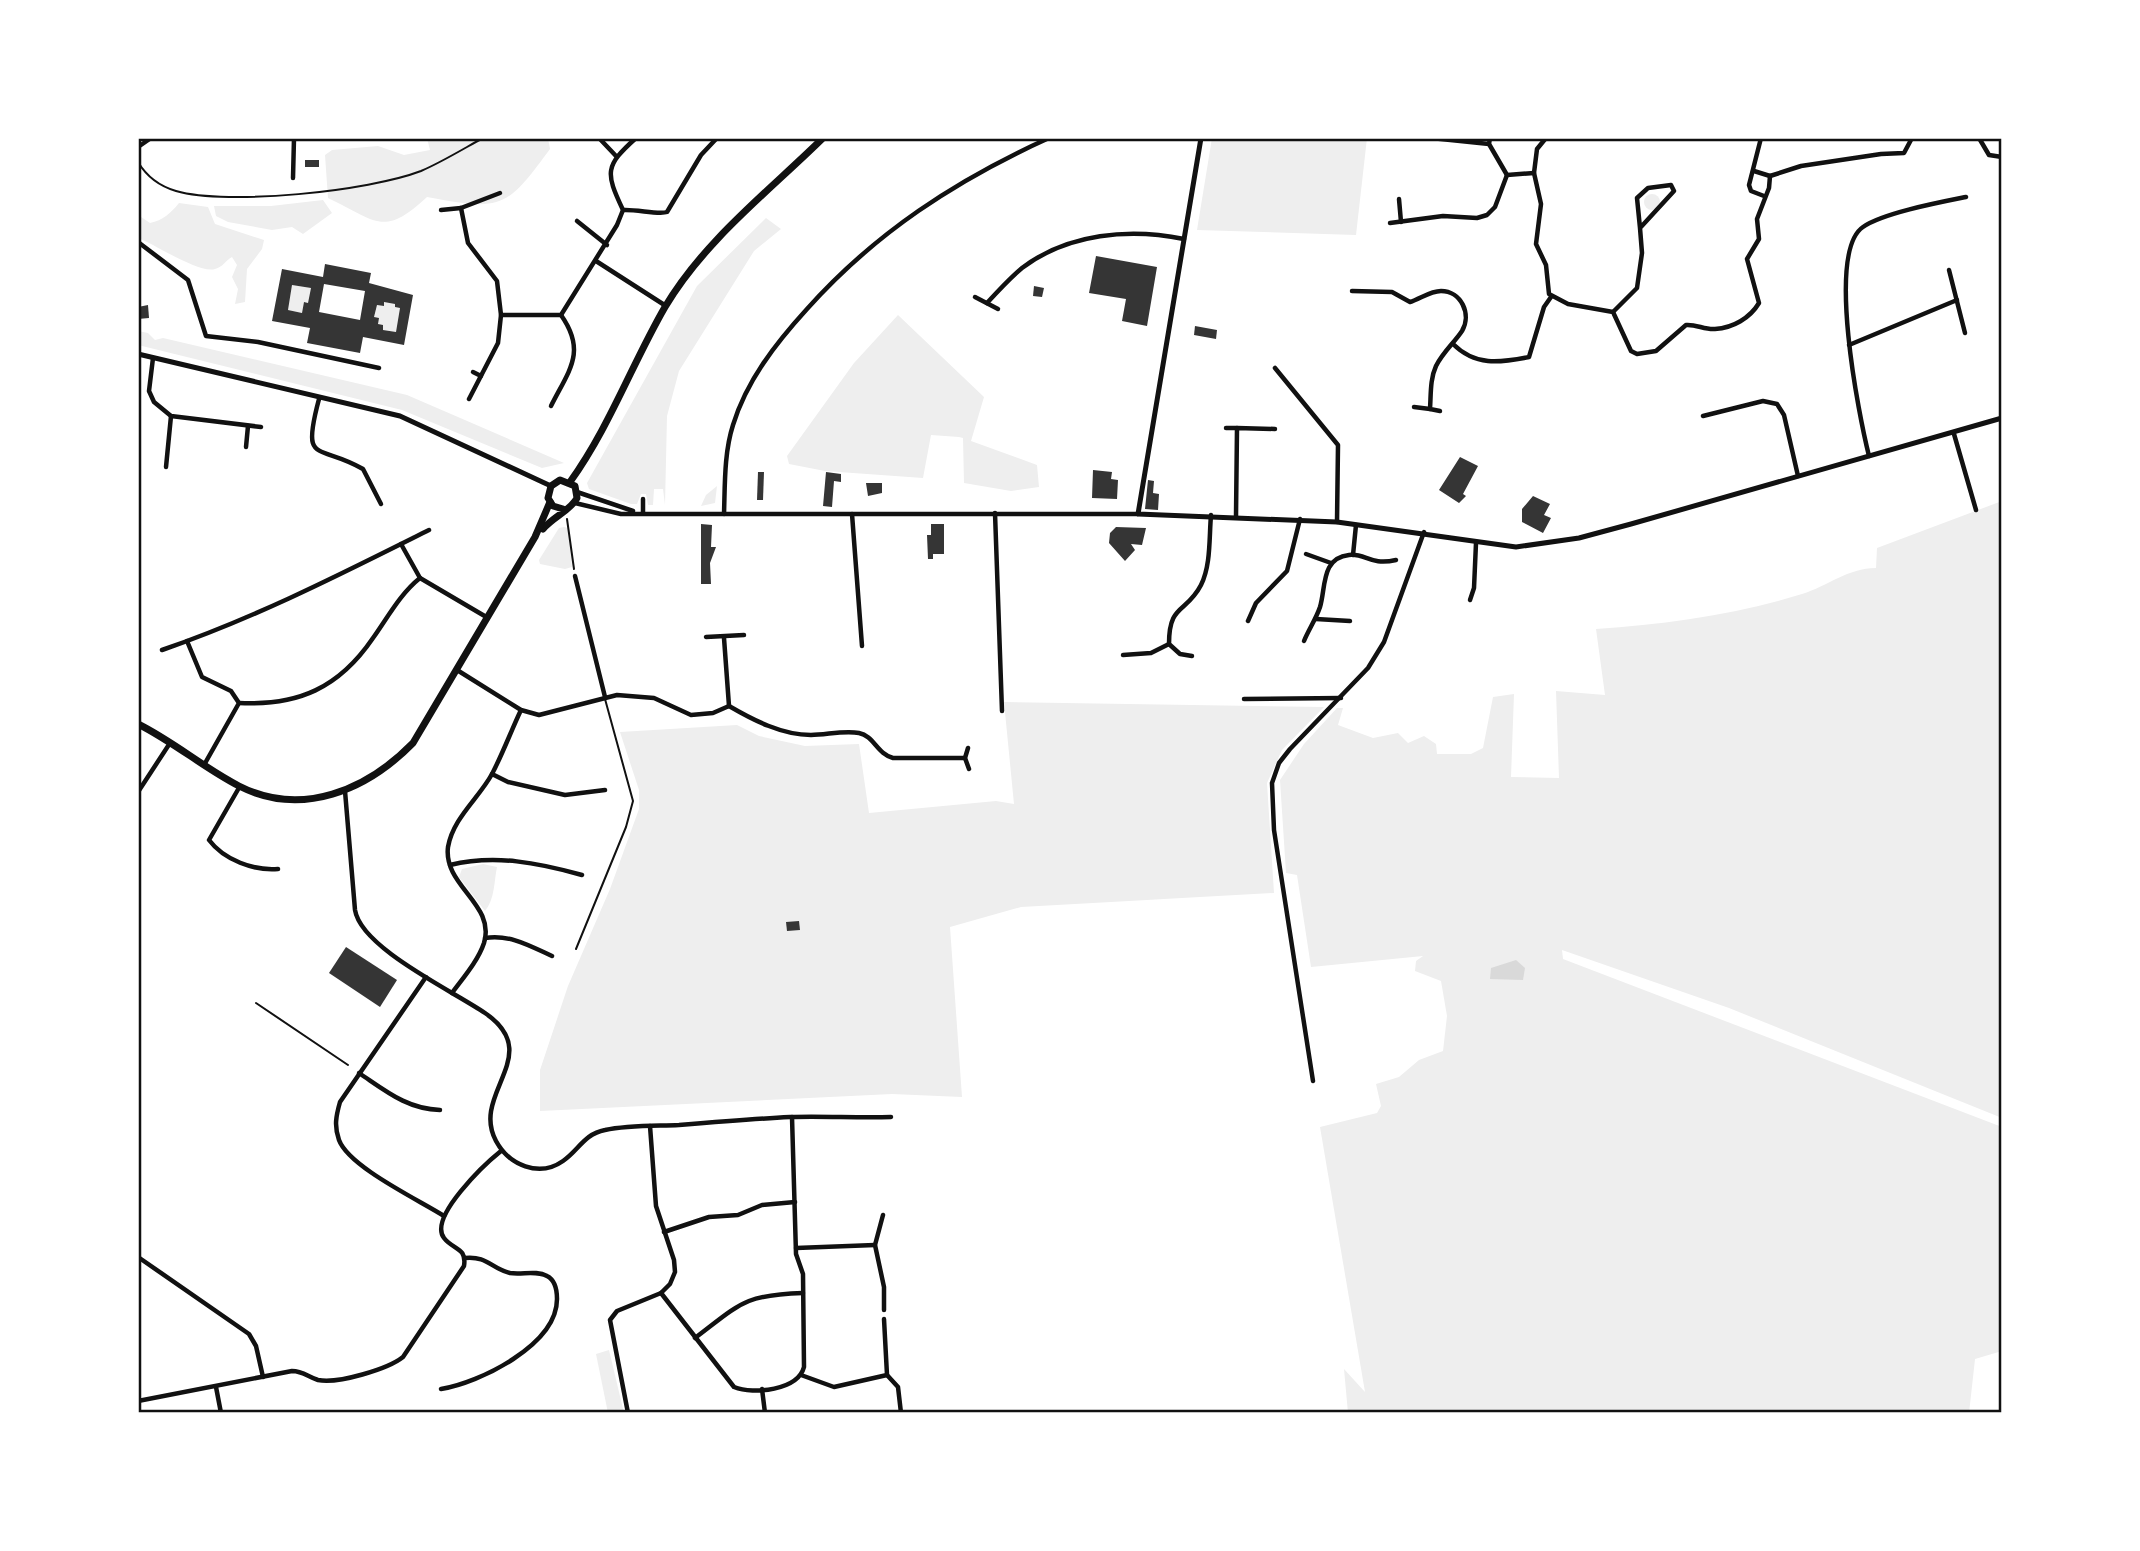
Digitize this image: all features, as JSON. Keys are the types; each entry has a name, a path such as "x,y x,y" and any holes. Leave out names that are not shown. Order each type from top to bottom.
{"main road":[{"path":"570,482 602,429 666,306 725,230 823,138"},
{"path":"138,724 240,786 290,800 318,799 345,791 390,766 412,743 536,537 550,502 551,486 560,480 570,482 577,492 575,503 563,509 536,537"},
{"path":"550,502 563,509"}],"street":[{"path":"138,147 151,138"},
{"path":"293,178 294,138"},
{"path":"599,138 616,156"},
{"path":"623,210 610,183 610,167 616,156 636,138"},
{"path":"623,210 642,208 661,215 667,212 701,155 717,138"},
{"path":"724,515 726,460 732,427 748,388 783,335 838,275 905,218 969,177 1049,138"},
{"path":"1138,514 1201,138"},
{"path":"1390,223 1443,216 1477,218 1487,215 1495,207 1507,175 1489,141 1431,138"},
{"path":"1546,138 1537,149 1534,173 1541,204 1536,244 1546,265 1545,280 1551,298"},
{"path":"1761,138 1754,171 1749,181 1751,191 1764,196"},
{"path":"1754,171 1770,176 1801,166 1881,154 1898,156 1904,153 1912,138"},
{"path":"1979,138 1989,155 2002,157"},
{"path":"1507,175 1534,173"},
{"path":"1614,312 1631,351 1645,355 1656,351 1686,325 1715,330 1742,321 1753,313 1759,303 1747,259 1759,239 1757,219 1769,188 1770,176"},
{"path":"1614,312 1637,288 1642,253 1637,198 1648,188 1671,185 1674,191 1640,228"},
{"path":"441,210 461,208 500,193"},
{"path":"1869,456 1856,404 1849,345 1846,296 1853,241 1862,228 1966,197"},
{"path":"1399,199 1401,222"},
{"path":"461,208 468,243 497,281 501,315 498,343 469,398"},
{"path":"561,315 607,245 623,210"},
{"path":"578,220 607,245"},
{"path":"987,303 1023,268 1056,248 1104,234 1185,239"},
{"path":"138,242 188,280 206,336 258,342 379,368"},
{"path":"596,261 666,306"},
{"path":"1949,270 1965,334"},
{"path":"1352,291 1392,292 1410,302 1433,292 1454,295 1462,302 1466,321 1436,367 1430,409"},
{"path":"975,297 998,309"},
{"path":"1551,298 1614,312"},
{"path":"1453,344 1466,357 1476,361 1529,357 1544,307 1551,298"},
{"path":"1849,345 1957,300"},
{"path":"501,315 561,315"},
{"path":"551,406 574,354 575,338 561,315"},
{"path":"138,354 319,399 400,416 551,486"},
{"path":"153,358 149,391 154,402 171,415 261,427"},
{"path":"1275,368 1338,446 1337,522"},
{"path":"473,372 481,376"},
{"path":"319,399 310,434 312,445 318,453 363,469 381,504"},
{"path":"1703,416 1763,401 1777,404 1784,415 1798,476"},
{"path":"1414,407 1440,411"},
{"path":"166,467 171,415"},
{"path":"575,503 621,514 995,513 1236,516 1337,522 1424,532 1476,543 1516,547 1579,538 1954,434 2002,418"},
{"path":"246,447 248,426"},
{"path":"1226,428 1275,429"},
{"path":"1236,516 1237,428"},
{"path":"1954,434 1976,510"},
{"path":"577,492 640,512"},
{"path":"640,512 643,499"},
{"path":"995,513 1002,711"},
{"path":"852,514 862,646"},
{"path":"1169,644 1172,615 1195,595 1208,566 1210,516"},
{"path":"1248,621 1256,603 1287,571 1300,519"},
{"path":"1353,555 1356,525"},
{"path":"162,650 288,602 429,530"},
{"path":"1312,1080 1274,830 1272,783 1279,762 1368,668 1384,642 1414,568 1424,532"},
{"path":"1471,600 1476,543"},
{"path":"401,544 419,578 488,618"},
{"path":"1306,554 1331,563"},
{"path":"1304,641 1316,619 1325,571 1331,563 1353,555 1373,562 1396,560"},
{"path":"575,576 605,697"},
{"path":"239,703 270,705 322,688 361,655 407,589 419,578"},
{"path":"1316,619 1350,621"},
{"path":"706,637 744,635"},
{"path":"724,638 729,706"},
{"path":"187,641 202,677 231,691 239,703"},
{"path":"1123,655 1151,653 1169,644"},
{"path":"1169,644 1180,654 1192,656"},
{"path":"457,670 521,710 540,715 605,697 654,698 691,715 713,713 729,706"},
{"path":"1244,699 1341,698"},
{"path":"204,765 239,703"},
{"path":"729,706 766,726 807,735 856,732 866,735 883,755 893,758 965,758"},
{"path":"452,993 479,954 485,939 482,912 456,882 450,866 448,855 451,835 492,774 521,710"},
{"path":"138,792 170,743"},
{"path":"968,748 965,758 969,769"},
{"path":"492,774 508,782 565,795 605,789"},
{"path":"240,786 209,840 246,866 261,870 278,869"},
{"path":"345,791 357,922 367,936 426,977 498,1021 510,1043 508,1063 491,1108 489,1122 501,1151 521,1166 547,1167 565,1160 579,1143 597,1132 792,1117 891,1117"},
{"path":"450,866 486,858 552,867 582,875"},
{"path":"485,939 500,936 512,939 552,956"},
{"path":"426,977 340,1102 334,1123 339,1142 356,1160 444,1216"},
{"path":"359,1073 407,1104 420,1109 440,1110"},
{"path":"661,1293 731,1385 744,1390 790,1385 801,1375 803,1274 796,1248 792,1117"},
{"path":"628,1413 610,1320 617,1311 661,1293 672,1280 675,1266 654,1195 650,1126"},
{"path":"138,1401 304,1371 315,1379 327,1380 393,1365 403,1357 464,1266 466,1258 461,1250 444,1238 441,1227 444,1216 468,1182 501,1151"},
{"path":"664,1232 709,1217 738,1215 762,1205 795,1202"},
{"path":"883,1215 875,1245 884,1287 884,1310"},
{"path":"796,1248 875,1245"},
{"path":"440,1389 464,1385 508,1363 533,1345 549,1324 557,1304 555,1284 549,1277 540,1273 505,1272 480,1256 466,1258"},
{"path":"138,1257 249,1334 256,1346 262,1377"},
{"path":"695,1338 747,1300 762,1295 803,1293"},
{"path":"884,1320 887,1376 898,1387 901,1413"},
{"path":"801,1375 834,1387 887,1376"},
{"path":"216,1387 221,1413"},
{"path":"762,1388 765,1413"}],"lane":[{"path":"576,949 626,827 633,801 605,697"}],"path":[{"path":"138,162 150,178 174,190 246,197 328,191 409,174 483,138"},
{"path":"567,519 575,576"},
{"path":"256,1003 348,1065"}],"shaded area":[{"path":"427,138 548,138 550,149 512,194 487,204 427,197 400,218 379,222 328,198 325,155 332,150 378,146 404,155 430,150"},
{"path":"1212,138 1367,138 1356,235 1197,230"},
{"path":"1652,194 1658,196 1658,208 1652,210 1646,208 1644,202 1646,196"},
{"path":"323,200 332,213 303,234 292,227 272,230 228,222 216,216 214,206 271,206"},
{"path":"179,203 208,207 215,224 264,240 262,249 247,269 245,302 235,304 238,289 232,277 237,265 232,257 215,269 198,267 138,238 138,215 150,223 155,222 166,216"},
{"path":"766,218 781,229 754,251 679,371 667,416 665,505 663,489 654,489 653,505 648,505 646,494 641,494 637,504 631,504 589,489 587,483 697,286"},
{"path":"292,285 311,288 308,303 304,302 302,313 288,310"},
{"path":"384,302 400,308 396,332 383,330 374,317 377,305 384,306"},
{"path":"898,315 984,397 971,441 1037,465 1039,487 1011,491 964,483 963,438 959,437 931,435 923,478 825,471 789,464 787,456 854,363"},
{"path":"138,331 148,333 155,340 163,338 407,395 564,463 542,468 402,410 138,345"},
{"path":"717,486 715,503 701,506 706,495"},
{"path":"2002,501 2002,1118 1729,1008 1562,950 1563,959 2002,1127 2002,1351 1975,1359 1969,1413 1348,1413 1344,1369 1365,1392 1320,1127 1377,1113 1381,1106 1376,1084 1399,1077 1419,1060 1443,1051 1447,1016 1441,981 1415,971 1416,961 1423,956 1311,967 1297,875 1286,873 1280,780 1304,744 1337,708 1343,708 1338,725 1373,738 1398,733 1408,743 1424,736 1436,744 1437,754 1471,754 1483,748 1493,697 1514,694 1511,777 1559,778 1556,691 1605,695 1596,629 1700,618 1802,594 1847,574 1876,568 1877,548"},
{"path":"559,528 568,528 572,567 565,569 540,564 539,560"},
{"path":"1004,702 1324,707 1282,750 1267,783 1274,893 1021,907 950,927 962,1097 892,1094 540,1111 540,1070 568,986 610,889 639,809 639,790 620,732 737,725 759,736 805,746 859,744 869,813 996,801 1014,804"},
{"path":"483,864 497,867 492,895 485,911 459,877 462,869"},
{"path":"1516,960 1525,968 1523,980 1490,979 1491,968"},
{"path":"609,1350 624,1413 608,1413 596,1354"}],"building":[{"path":"305,160 319,160 319,167 305,167"},
{"path":"1096,256 1157,267 1147,326 1122,321 1126,299 1089,293"},
{"path":"325,264 371,273 369,283 413,295 404,345 363,337 360,353 307,343 310,328 272,321 282,269 323,277","holes":["324,284 365,291 360,320 319,312","292,285 311,288 308,303 304,302 302,313 288,310","384,302 400,308 396,332 383,330 383,325 378,324 379,318 374,317 377,305 384,306"]},
{"path":"1034,286 1044,288 1042,297 1033,296"},
{"path":"148,305 149,318 138,319 138,307"},
{"path":"1195,326 1217,330 1216,339 1194,335"},
{"path":"1460,457 1478,466 1463,494 1466,496 1459,503 1439,490"},
{"path":"1093,470 1112,472 1111,479 1118,480 1117,499 1092,498"},
{"path":"758,472 764,472 763,500 757,500"},
{"path":"826,472 841,474 841,482 834,481 832,507 823,506"},
{"path":"1148,480 1154,481 1153,493 1159,494 1158,510 1145,509"},
{"path":"866,483 882,483 882,493 868,496"},
{"path":"1533,496 1550,504 1544,515 1551,518 1543,533 1522,522 1522,509"},
{"path":"701,524 712,525 711,547 716,547 710,563 711,584 701,584"},
{"path":"931,524 944,524 944,554 933,554 933,559 928,559 927,535 931,535"},
{"path":"1116,527 1146,528 1142,545 1131,544 1135,550 1125,561 1109,543 1110,533"},
{"path":"799,921 800,930 787,931 786,922"},
{"path":"346,947 397,980 380,1007 329,973"}]}
